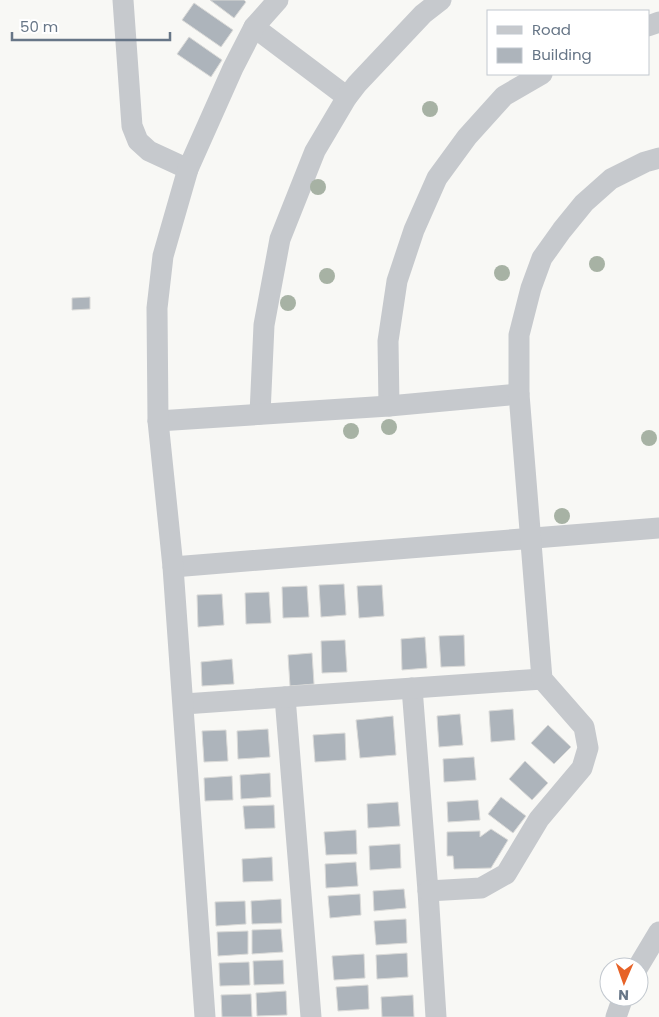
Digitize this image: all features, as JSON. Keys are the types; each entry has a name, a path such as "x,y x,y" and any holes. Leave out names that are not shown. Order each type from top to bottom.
{"street":[{"path":"124,0 132,126 138,141 149,151 188,169"},
{"path":"205,1017 184,704 173,567 158,421 158,308 163,256 188,169 233,68 254,27 278,0"},
{"path":"260,414 264,325 280,239 315,152 347,97 357,84 424,14 441,0"},
{"path":"254,27 347,97"},
{"path":"389,406 388,341 397,282 418,221 437,178 467,137 504,96 540,75"},
{"path":"428,892 481,888 506,874 539,819 582,768 588,748 584,727 542,679 519,394 519,335 542,258 584,202 611,179 645,162 659,158"},
{"path":"158,421 389,406 519,394"},
{"path":"173,567 659,528"},
{"path":"184,704 542,679"},
{"path":"412,688 436,1017"},
{"path":"285,697 311,1017"},
{"path":"644,957 659,932"}],"building":[{"path":"210,0 244,0 246,2 234,18"},
{"path":"194,3 233,30 221,47 182,20"},
{"path":"189,37 222,60 211,77 177,54"},
{"path":"90,297 90,309 72,310 72,298"},
{"path":"344,584 346,615 321,617 319,585"},
{"path":"382,585 384,616 359,618 357,586"},
{"path":"307,586 309,617 283,618 282,587"},
{"path":"269,592 271,623 246,624 245,593"},
{"path":"222,594 224,625 198,627 197,595"},
{"path":"464,635 465,666 441,667 439,636"},
{"path":"425,637 427,668 402,670 401,639"},
{"path":"345,640 347,672 322,673 321,641"},
{"path":"312,653 314,684 290,686 288,655"},
{"path":"232,659 234,684 202,686 201,662"},
{"path":"513,709 515,740 491,742 489,711"},
{"path":"460,714 463,745 439,747 437,716"},
{"path":"393,716 396,755 360,758 356,720"},
{"path":"548,725 571,747 554,764 531,743"},
{"path":"268,729 270,757 238,759 237,731"},
{"path":"226,730 228,761 204,762 202,731"},
{"path":"345,733 346,760 315,762 313,735"},
{"path":"474,757 476,780 444,782 443,759"},
{"path":"525,761 548,783 532,800 509,779"},
{"path":"270,773 271,797 241,799 240,775"},
{"path":"232,776 233,800 205,801 204,778"},
{"path":"501,797 526,816 513,833 488,814"},
{"path":"478,800 480,820 448,822 447,802"},
{"path":"398,802 400,826 368,828 367,804"},
{"path":"274,805 275,828 245,829 243,806"},
{"path":"491,829 508,840 491,868 454,869 453,856 447,856 447,832 480,831 480,837"},
{"path":"356,830 357,854 326,855 324,832"},
{"path":"400,844 401,868 370,870 369,846"},
{"path":"272,857 273,881 243,882 242,859"},
{"path":"356,862 358,886 326,888 325,864"},
{"path":"404,889 406,908 374,911 373,891"},
{"path":"360,894 361,915 330,918 328,896"},
{"path":"281,899 282,923 252,924 251,901"},
{"path":"245,901 246,924 216,926 215,902"},
{"path":"406,919 407,943 376,945 374,921"},
{"path":"281,929 283,952 252,954 252,930"},
{"path":"248,931 248,954 218,956 217,932"},
{"path":"407,953 408,977 377,979 376,955"},
{"path":"364,954 365,978 334,980 332,956"},
{"path":"283,960 284,984 254,985 253,961"},
{"path":"249,962 250,985 220,986 219,963"},
{"path":"368,985 369,1009 338,1011 336,987"},
{"path":"286,991 287,1015 257,1016 256,993"},
{"path":"251,994 252,1017 222,1017 221,995"},
{"path":"413,995 414,1017 382,1017 381,997"}]}
